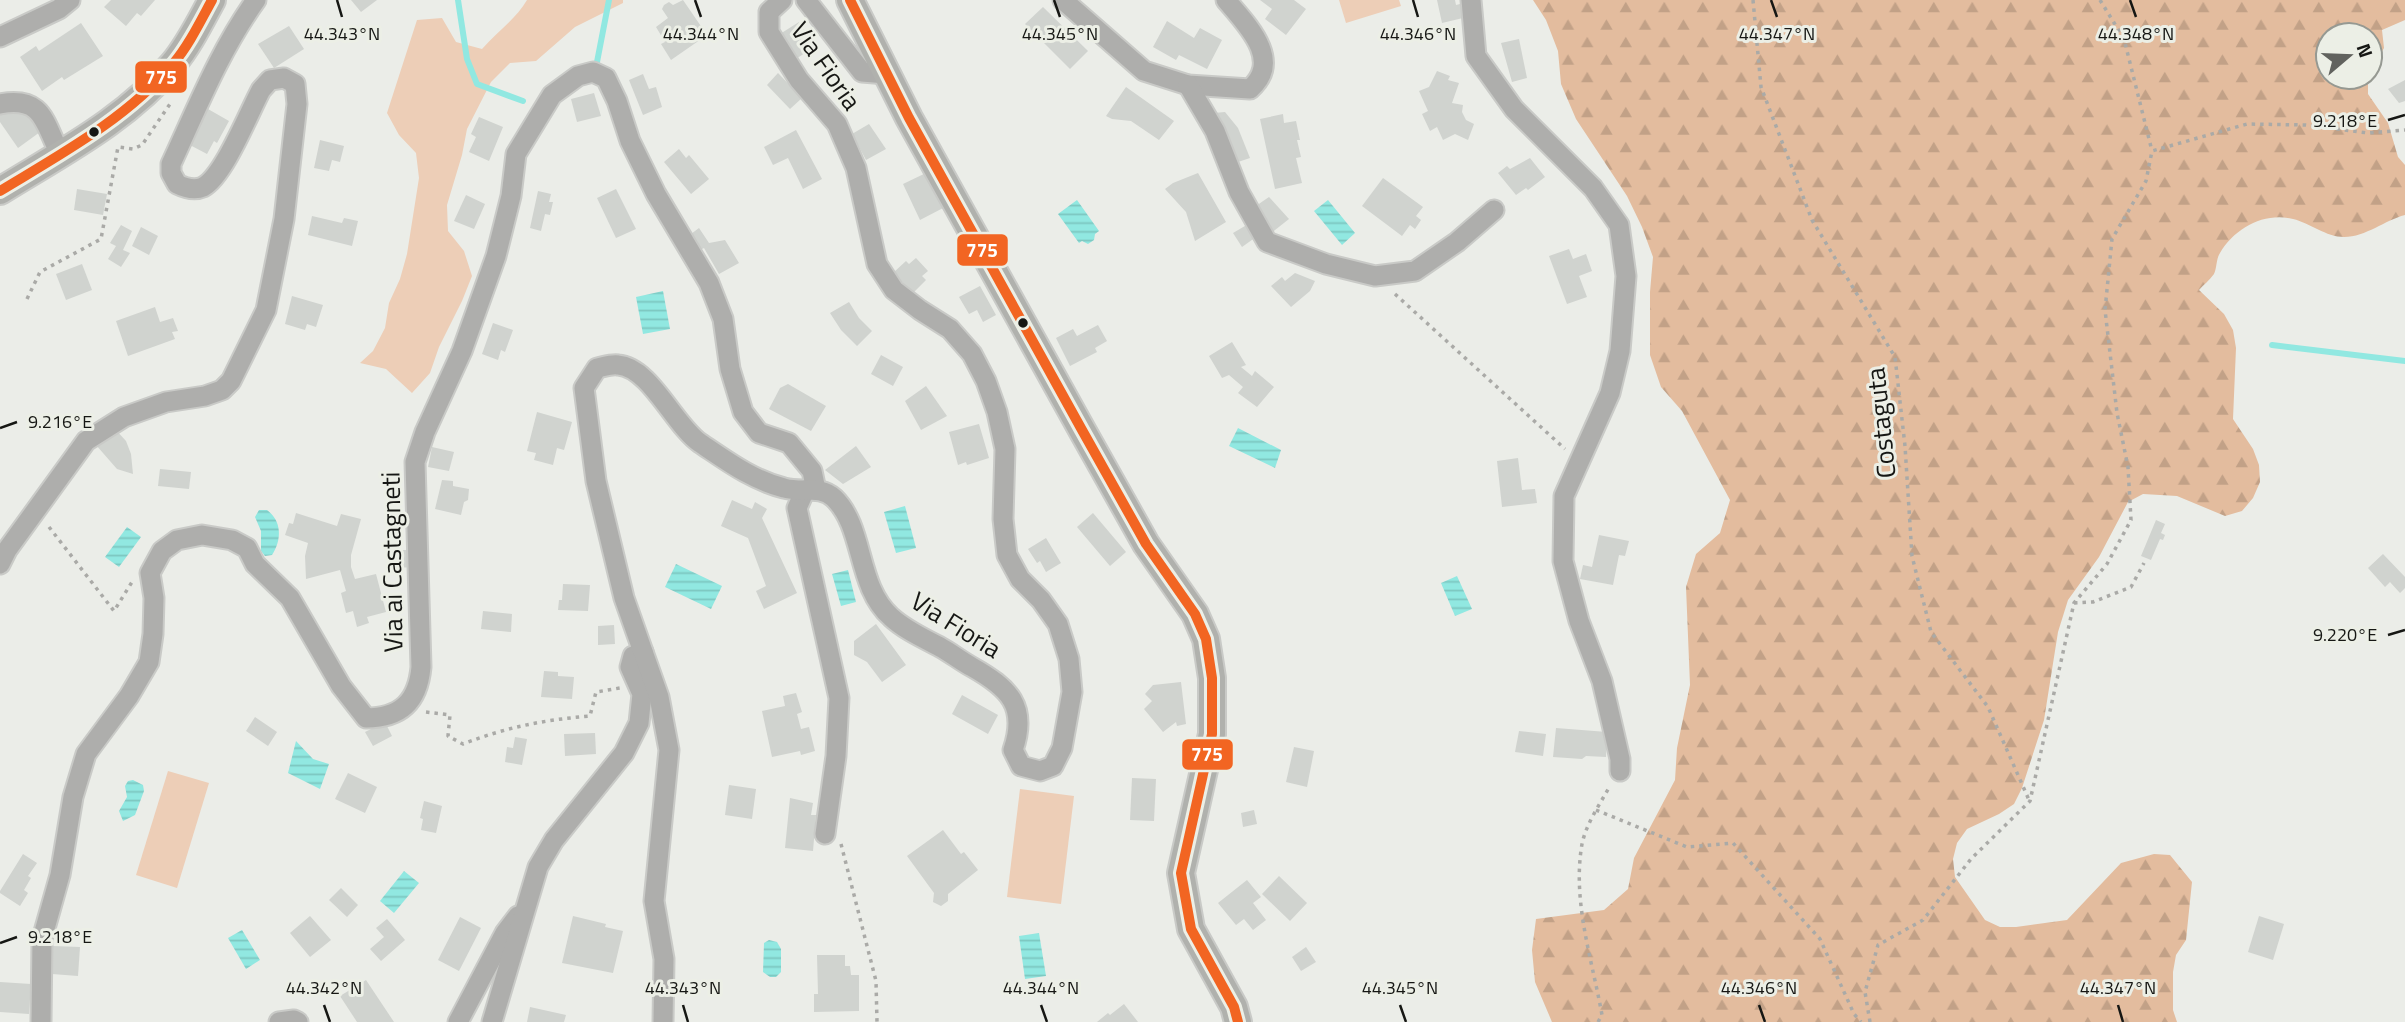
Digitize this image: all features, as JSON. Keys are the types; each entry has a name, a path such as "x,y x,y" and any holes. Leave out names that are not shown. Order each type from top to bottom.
{"main road":[{"path":"0,191 111,122 139,101 190,41 212,0"},
{"path":"850,0 887,74 1146,544 1195,614 1206,639 1212,678 1212,734 1181,873 1191,929 1234,1007 1238,1022"}],"street":[{"path":"0,37 59,9 70,0"},
{"path":"0,564 7,550 86,441 124,417 166,402 205,396 222,390 231,381 266,310 284,219 297,104 295,85 284,78 270,80 261,90 220,170 205,186 186,189 177,184 171,173 171,164 221,57 239,23 256,0"},
{"name":"Via Fioria","path":"663,1022 664,959 654,901 669,750 659,697 624,598 596,481 584,388 597,368 618,365 638,371 691,437 742,471 766,483 794,491 810,490 832,496 845,511 867,582 889,616 918,636 991,677 1009,693 1018,713 1019,733 1013,750 1021,766 1040,771 1052,766 1062,748 1072,692 1069,659 1058,624 1041,600 1020,579 1007,555 1003,519 1004,449 998,412 986,381 972,354 950,329 894,290 877,264 856,168 837,124 799,80 769,32 769,12 782,0"},
{"name":"Via Fioria","path":"806,0 862,72 887,74"},
{"path":"1063,0 1144,71 1188,85 1250,89 1261,80 1264,67 1259,42 1226,0"},
{"path":"1471,0 1476,56 1514,109 1593,188 1619,225 1626,275 1620,351 1610,393 1564,496 1563,561 1580,621 1602,681 1620,759 1620,771"},
{"name":"Via ai Castagneti","path":"410,702 420,680 421,667 415,462 425,432 462,351 496,256 511,196 516,154 552,96 578,76 593,72 606,78 630,141 656,194 709,283 723,319 730,369 743,412 759,433 789,443 812,471 810,490"},
{"path":"1188,85 1215,131 1239,192 1267,242 1326,264 1375,276 1415,271 1457,242 1494,211"},
{"path":"0,104 19,100 41,112 60,154"},
{"path":"810,490 797,508 839,698 836,756 825,834"},
{"path":"41,1022 42,939 60,875 73,797 86,754 129,696 149,662 154,598 150,573 162,551 177,540 202,535 232,540 247,548 255,564 290,598 341,686 366,718 383,718 395,714 410,702"},
{"path":"492,1022 538,867 554,840 624,752 641,715 642,694 630,667 633,656 643,652"},
{"path":"458,1022 505,933 526,908"},
{"path":"279,1022 298,1022"}],"path":[{"name":"Costaguta","path":"1753,0 1761,87 1812,220 1895,357 1905,446 1912,556 1931,632 1988,707 2030,802"},
{"path":"1870,1022 1865,992 1878,945 1923,920 1971,859 2030,802 2074,603 2107,564 2132,520 2128,467 2117,413 2105,310 2112,239 2146,181 2152,152 2124,39 2100,0"},
{"path":"2152,152 2247,124 2306,125 2368,133 2405,130"},
{"path":"27,299 40,272 101,239 118,147"},
{"path":"1375,276 1580,462"},
{"path":"42,519 114,611 133,581"},
{"path":"2074,603 2093,602 2131,587 2144,563"},
{"path":"410,702 423,711 450,715 448,736 463,744 538,721 590,716 596,692 639,684"},
{"path":"1598,1022 1602,1015 1578,891 1582,842 1596,810 1620,771"},
{"path":"1596,810 1687,847 1732,842 1820,939 1854,1014 1861,1022"},
{"path":"825,834 838,834 876,981 877,1022"}],"shaded area":[{"path":"527,0 623,0 623,3 575,27 536,61 510,63 491,82 467,129 447,205 448,231 464,251 472,276 430,373 412,393 386,369 360,363 373,351 385,328 389,303 407,254 419,178 416,153 399,135 387,113 417,20 442,18 456,42 482,49"},
{"path":"1339,0 1399,0 1401,6 1346,23"},
{"path":"168,771 209,783 177,888 136,875"},
{"path":"1020,789 1074,796 1061,904 1007,897"}],"green space":[{"path":"1533,0 2405,0 2405,20 2384,29 2384,21 2314,21 2314,91 2368,91 2388,123 2398,157 2405,165 2405,215 2360,234 2344,237 2331,235 2293,219 2271,218 2242,229 2226,244 2219,255 2214,274 2199,290 2224,314 2233,330 2236,348 2233,419 2253,449 2259,465 2260,482 2253,498 2242,511 2225,516 2177,496 2143,494 2128,502 2099,557 2068,600 2058,632 2044,720 2022,788 2014,804 1967,829 1957,843 1953,859 1955,877 1985,920 2000,927 2016,927 2067,920 2121,863 2154,854 2170,855 2192,882 2186,940 2176,955 2173,972 2173,1010 2177,1022 1552,1022 1535,982 1532,950 1536,919 1604,910 1628,889 1634,858 1675,780 1677,748 1690,685 1686,587 1696,554 1720,533 1730,500 1682,411 1661,387 1650,355 1653,257 1627,196 1576,119 1561,84 1558,51 1546,20"}],"water":[{"path":"1077,200 1099,231 1088,244 1082,241 1079,243 1058,214"},
{"path":"1328,200 1355,233 1342,245 1314,211"},
{"path":"663,291 670,329 643,334 636,297"},
{"path":"1238,428 1281,450 1275,468 1229,446"},
{"path":"905,506 916,548 896,553 884,512"},
{"path":"259,510 267,510 278,525 278,543 272,555 265,556 261,551 261,531 255,517"},
{"path":"127,527 141,537 119,567 105,557"},
{"path":"676,564 722,586 711,609 665,587"},
{"path":"848,570 856,602 841,606 832,574"},
{"path":"1457,576 1472,609 1455,616 1441,583"},
{"path":"296,741 313,759 329,764 320,789 288,773"},
{"path":"133,780 143,785 144,791 135,815 123,821 119,811 127,797 125,786 128,781"},
{"path":"404,871 419,883 394,913 380,901"},
{"path":"242,930 260,960 246,969 228,938"},
{"path":"1039,933 1046,976 1025,979 1019,936"},
{"path":"769,940 777,942 781,949 781,972 776,977 770,977 763,972 764,943"}],"building":[{"path":"111,0 155,0 141,16 137,13 126,26 104,7"},
{"path":"351,0 377,0 361,12"},
{"path":"683,0 707,35 671,60 661,44 665,42 656,27 668,18 662,9 664,5 669,2 673,5"},
{"path":"1260,0 1294,0 1306,9 1286,35 1265,19 1272,9"},
{"path":"1437,0 1455,0 1456,5 1460,4 1463,18 1442,23"},
{"path":"1043,7 1088,51 1070,69 1025,24"},
{"path":"1167,21 1194,38 1200,28 1222,40 1207,69 1179,55 1176,60 1153,47"},
{"path":"799,22 815,46 796,59 780,34"},
{"path":"81,23 103,56 64,80 62,77 42,91 20,57 36,46 39,51"},
{"path":"289,26 304,49 274,68 258,44"},
{"path":"1519,39 1527,78 1512,82 1501,43"},
{"path":"1437,71 1450,76 1448,80 1459,83 1452,103 1463,105 1462,112 1466,120 1474,124 1468,140 1455,134 1443,140 1437,127 1430,131 1422,114 1428,111 1419,91 1429,87"},
{"path":"778,73 802,98 790,109 767,85"},
{"path":"643,74 649,89 656,87 662,107 643,115 629,80"},
{"path":"2405,80 2405,101 2399,103 2388,89"},
{"path":"1126,87 1174,121 1159,140 1131,121 1106,116"},
{"path":"594,93 601,116 577,122 571,99"},
{"path":"11,106 24,110 40,132 18,148 0,122 0,114"},
{"path":"208,109 229,121 217,143 214,141 207,154 188,144"},
{"path":"1225,112 1238,128 1250,158 1235,163 1214,113"},
{"path":"1283,114 1284,123 1296,121 1301,157 1296,158 1302,183 1275,189 1260,119"},
{"path":"479,117 503,127 489,161 469,152 476,137 471,134"},
{"path":"869,124 886,149 866,160 852,134"},
{"path":"796,130 822,179 803,189 788,158 773,165 764,147"},
{"path":"320,140 344,146 340,162 332,160 329,171 314,168"},
{"path":"679,149 686,158 689,155 709,179 691,194 664,162"},
{"path":"1530,158 1545,177 1516,195 1498,173 1507,166 1510,169"},
{"path":"928,172 945,207 920,220 903,184"},
{"path":"1198,173 1226,222 1195,241 1186,212 1165,189"},
{"path":"1383,178 1423,207 1416,216 1421,220 1415,229 1410,225 1402,236 1362,206"},
{"path":"77,189 107,194 103,215 74,210"},
{"path":"616,189 636,229 616,238 597,198"},
{"path":"538,191 551,194 549,202 553,202 550,215 545,214 541,231 530,228"},
{"path":"466,195 485,204 474,229 454,221"},
{"path":"1269,197 1289,219 1270,234 1250,210"},
{"path":"312,216 342,223 344,218 358,221 352,246 308,235"},
{"path":"1250,223 1256,237 1242,247 1233,233"},
{"path":"121,225 132,231 123,250 130,253 121,267 108,259 116,246 110,243"},
{"path":"141,227 158,236 149,255 132,246"},
{"path":"699,228 709,243 725,240 739,263 719,274 704,248 696,252 687,237"},
{"path":"1569,249 1573,259 1586,254 1592,271 1579,276 1587,297 1567,304 1549,256"},
{"path":"916,258 928,271 922,276 926,280 913,293 893,273 906,261 909,264"},
{"path":"82,264 92,290 66,300 56,274"},
{"path":"1295,273 1315,281 1310,291 1291,307 1271,286 1282,277 1285,281"},
{"path":"980,286 996,315 983,322 977,310 969,314 959,297"},
{"path":"292,296 323,305 316,327 307,324 305,330 285,324"},
{"path":"849,302 859,318 872,331 857,346 841,330 830,313"},
{"path":"155,307 160,322 173,318 178,331 172,332 175,339 128,356 116,321"},
{"path":"493,323 513,330 505,352 501,350 498,360 482,354"},
{"path":"1098,325 1107,341 1095,348 1097,352 1070,366 1056,338 1073,329 1077,336"},
{"path":"1232,342 1246,365 1241,367 1252,376 1255,371 1274,387 1257,407 1238,393 1243,387 1229,375 1222,378 1209,356"},
{"path":"881,355 903,367 893,386 871,374"},
{"path":"788,384 826,406 811,431 769,409 780,388"},
{"path":"926,386 947,416 921,430 905,401"},
{"path":"537,412 572,422 564,450 557,448 553,465 534,460 536,453 527,451"},
{"path":"979,424 989,458 958,465 949,432"},
{"path":"115,429 126,441 131,454 133,474 117,469 96,445"},
{"path":"856,446 871,467 843,484 825,470"},
{"path":"432,447 454,452 449,471 428,467"},
{"path":"1518,458 1522,490 1535,489 1537,503 1502,507 1497,461"},
{"path":"160,469 191,472 189,489 158,486"},
{"path":"442,480 453,481 453,486 469,489 468,500 464,502 461,515 435,509"},
{"path":"732,500 752,509 755,502 767,509 762,518 797,593 764,609 756,591 766,586 748,538 721,526"},
{"path":"296,513 337,526 341,514 361,519 351,555 351,567 355,579 376,574 386,612 367,617 369,623 357,627 353,611 346,613 341,593 346,591 340,570 306,579 305,556 308,543 285,535 289,523 293,524"},
{"path":"1093,513 1126,552 1110,566 1077,527"},
{"path":"2156,520 2165,524 2161,533 2165,535 2163,540 2160,539 2151,560 2141,556"},
{"path":"1599,535 1629,541 1625,556 1619,555 1613,585 1580,579 1583,565 1592,567"},
{"path":"1046,538 1061,563 1046,572 1028,549"},
{"path":"395,550 413,550 414,567 396,568"},
{"path":"2383,554 2405,577 2405,588 2400,593 2390,582 2385,587 2368,568"},
{"path":"563,584 590,585 588,611 558,610"},
{"path":"483,611 512,614 511,632 481,629"},
{"path":"876,624 906,665 882,682 867,662 854,655 854,641"},
{"path":"614,625 615,644 598,645 598,626"},
{"path":"544,671 558,672 558,676 574,677 572,699 541,697"},
{"path":"1181,682 1186,724 1177,726 1176,722 1163,732 1144,709 1152,701 1145,694 1153,685"},
{"path":"796,693 802,712 797,714 801,729 809,727 815,751 772,757 762,711 785,706 783,696"},
{"path":"962,695 998,715 988,734 952,714"},
{"path":"255,717 277,732 268,746 246,731"},
{"path":"385,722 392,736 373,746 365,732"},
{"path":"1556,728 1607,732 1606,757 1553,757"},
{"path":"1519,731 1546,734 1543,756 1515,752"},
{"path":"595,733 596,754 565,756 564,734"},
{"path":"515,737 527,739 522,765 505,762 507,747 513,748"},
{"path":"1294,747 1314,751 1307,787 1286,782"},
{"path":"348,773 377,787 365,813 335,799"},
{"path":"1132,778 1156,779 1154,821 1130,820"},
{"path":"729,785 756,789 752,819 725,815"},
{"path":"790,798 813,803 811,815 816,815 813,851 785,848"},
{"path":"424,801 442,806 436,833 421,830 423,819 420,818"},
{"path":"1254,810 1257,824 1243,827 1241,813"},
{"path":"943,830 961,854 964,852 978,870 948,894 948,901 941,906 933,902 934,893 907,856"},
{"path":"23,854 37,863 28,876 31,878 24,890 28,893 20,906 0,891"},
{"path":"1279,876 1307,903 1290,921 1262,894"},
{"path":"1247,880 1261,897 1253,903 1266,920 1253,930 1244,919 1236,925 1218,903"},
{"path":"341,888 358,905 347,917 329,900"},
{"path":"310,916 331,940 310,957 290,933"},
{"path":"573,916 623,931 613,973 562,963"},
{"path":"2259,916 2284,924 2273,960 2248,952"},
{"path":"460,917 481,928 459,971 438,960"},
{"path":"387,919 405,940 381,961 370,949 384,937 376,928"},
{"path":"53,946 80,947 78,976 52,974"},
{"path":"1306,947 1316,962 1301,971 1292,957"},
{"path":"817,955 845,955 845,966 850,966 851,975 859,975 859,1011 814,1012 814,994 818,994"},
{"path":"366,980 394,1022 357,1022 340,996"},
{"path":"0,982 31,984 29,1014 0,1012"},
{"path":"1124,1004 1138,1022 1097,1022 1108,1013 1110,1015"},
{"path":"530,1007 566,1015 564,1022 527,1022"}],"waterway":[{"path":"458,0 467,59 477,84 523,101"},
{"path":"597,62 609,0"},
{"path":"2272,345 2405,361"}],"transit line":[{"name":"775","path":"0,191 114,119 155,84 179,57 212,0"},
{"name":"775","path":"850,0 909,118 1082,430 1146,544 1195,614 1206,639 1212,678 1212,734 1181,873 1191,929 1234,1007 1238,1022"}]}
